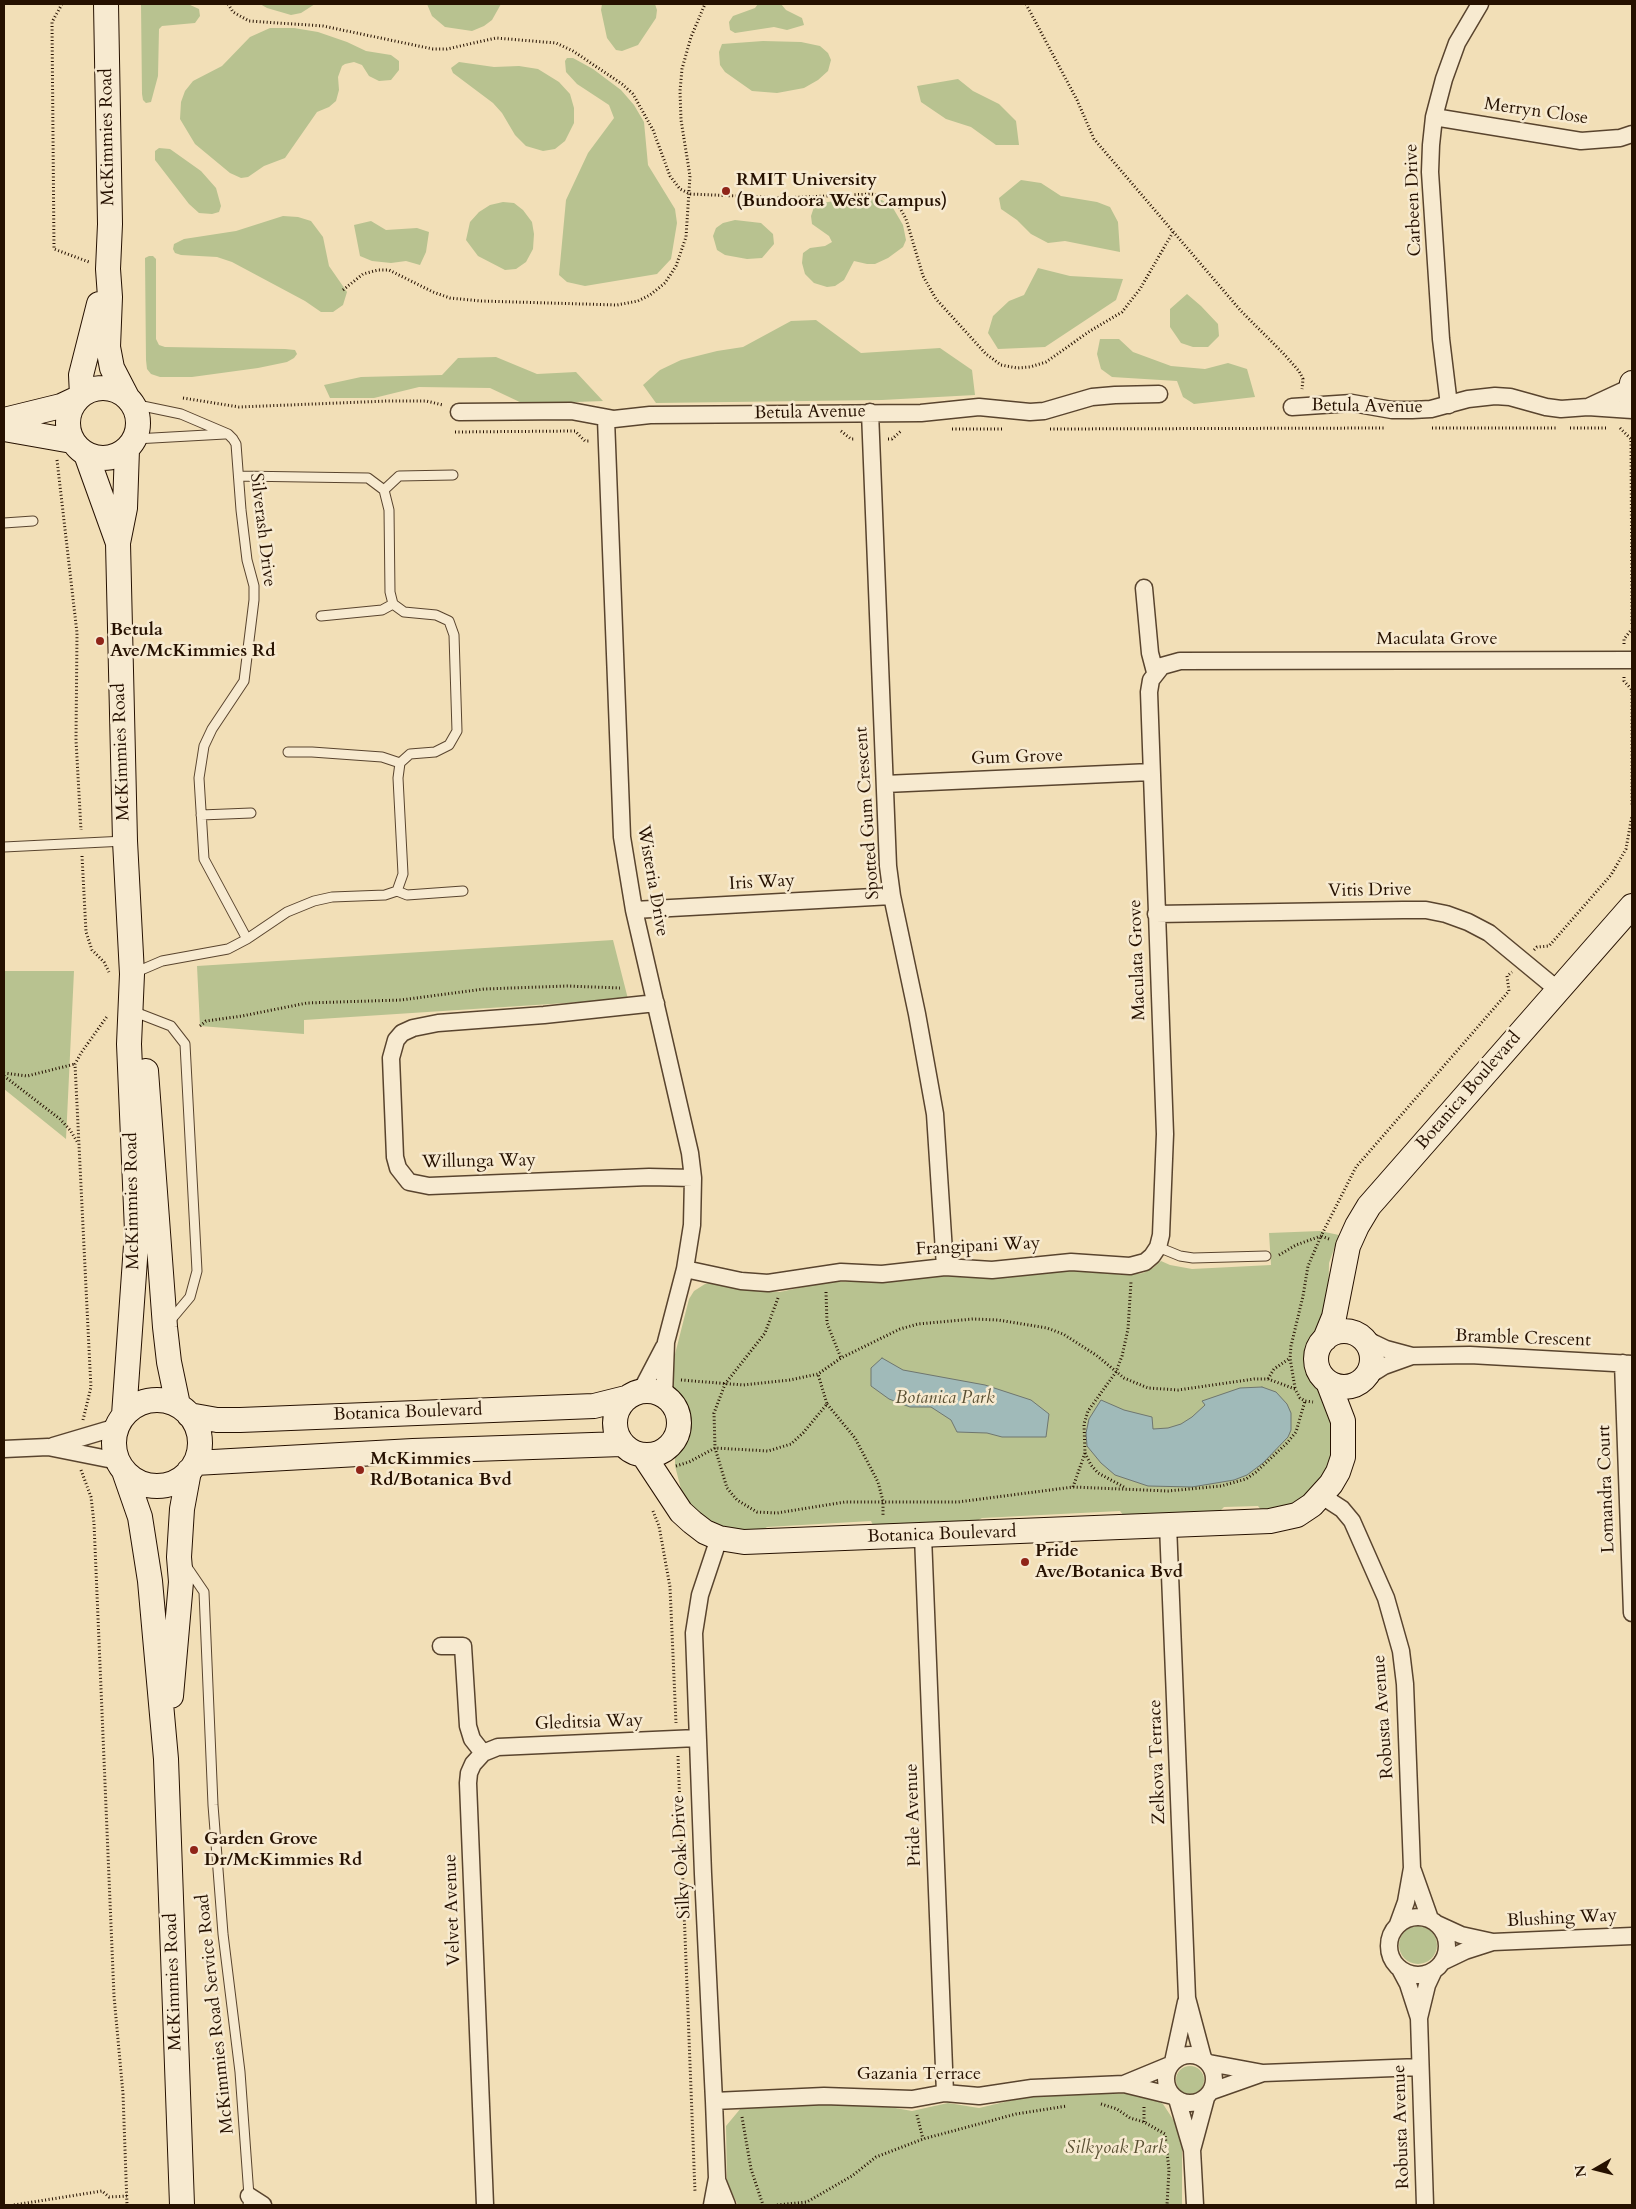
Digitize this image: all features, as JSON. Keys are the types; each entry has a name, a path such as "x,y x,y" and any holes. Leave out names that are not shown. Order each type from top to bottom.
{"main road":[{"name":"McKimmies Road","path":"106,4 110,224 108,269 110,297 108,318 109,354 118,382 130,401"},
{"name":"McKimmies Road","path":"80,397 81,375 85,354 108,269"},
{"path":"4,420 61,406 93,389 104,388 116,390 130,401 139,422 131,444 118,456 108,459 96,458 4,429"},
{"path":"71,450 68,419 80,397"},
{"name":"McKimmies Road","path":"121,1421 137,1232 129,1044 124,979 125,841 118,543 125,508 131,444"},
{"name":"McKimmies Road","path":"71,450 118,543"},
{"name":"Botanica Boulevard","path":"644,1456 681,1512 692,1522 705,1532 719,1538 744,1542 1168,1525 1284,1519 1297,1515 1322,1496 1338,1472 1343,1457 1336,1401 1316,1361 1317,1352 1325,1339 1334,1317 1348,1246 1357,1226 1369,1206 1632,906"},
{"name":"McKimmies Road","path":"124,979 140,1014 165,1327 169,1362 183,1410"},
{"path":"1339,1294 1359,1336"},
{"path":"1325,1339 1340,1331 1359,1336"},
{"name":"Botanica Boulevard","path":"1336,1401 1361,1381 1370,1371 1372,1353 1359,1336"},
{"path":"1336,1401 1342,1387 1361,1381"},
{"path":"665,1387 677,1410 680,1420 675,1439 669,1447 653,1455 644,1456 636,1454 622,1444 614,1425 619,1406 634,1394 657,1392 665,1387"},
{"name":"Botanica Boulevard","path":"183,1410 217,1420 240,1420 594,1406 634,1394"},
{"path":"149,1400 164,1400 183,1410 195,1424 200,1443 192,1467 178,1480 164,1485 149,1485 136,1480 121,1466 114,1450 121,1421 135,1406 149,1400"},
{"path":"411,1413 413,1451"},
{"path":"192,1467 413,1451 622,1444"},
{"name":"Botanica Boulevard","path":"669,1447 668,1468 672,1496"},
{"name":"McKimmies Road","path":"121,1466 140,1518 150,1581 166,1760 182,2205"},
{"name":"McKimmies Road","path":"166,1760 181,1582 179,1557 182,1510 192,1467"}],"street":[{"name":"Carbeen Drive","path":"1448,405 1442,347 1430,172 1434,117 1444,78 1457,43 1480,4"},
{"name":"Merryn Close","path":"1434,117 1581,141 1620,138 1632,134"},
{"name":"Betula Avenue","path":"1588,407 1632,392"},
{"name":"Betula Avenue","path":"459,412 571,411 606,419 650,415 936,412 979,407 1030,412 1044,411 1092,397 1159,394"},
{"name":"Betula Avenue","path":"1292,407 1352,403 1392,410 1412,410 1448,405 1468,399 1495,396 1510,397 1561,409 1588,407 1632,410"},
{"name":"Spotted Gum Crescent","path":"870,412 885,784 892,896 917,1014 935,1114 945,1267"},
{"name":"Wisteria Drive","path":"606,419 622,837 634,910 690,1153 693,1178 692,1225 685,1269 666,1342 665,1387"},
{"name":"Maculata Grove","path":"1144,588 1150,653 1155,672 1149,692 1165,1134 1161,1235 1158,1247"},
{"name":"Maculata Grove","path":"1155,672 1162,666 1180,661 1628,660"},
{"name":"Gum Grove","path":"885,784 1151,772"},
{"name":"Iris Way","path":"634,910 892,896"},
{"name":"Vitis Drive","path":"1156,914 1426,910 1446,914 1468,922 1489,933 1558,990"},
{"name":"Willunga Way","path":"656,1003 544,1015 438,1023 413,1028 402,1033 396,1040 391,1058 395,1157 398,1168 409,1182 429,1186 649,1177 693,1178"},
{"path":"1130,1266 1145,1262 1158,1247"},
{"name":"Frangipani Way","path":"685,1269 742,1281 781,1282 841,1272 882,1274 945,1267 992,1270 1071,1262 1130,1266"},
{"name":"Bramble Crescent","path":"1359,1336 1386,1349 1412,1356 1470,1355 1627,1364"},
{"name":"Wisteria Drive","path":"634,1394 666,1342"},
{"name":"Bramble Crescent","path":"1361,1381 1384,1366 1412,1356"},
{"name":"Lomandra Court","path":"1627,1364 1632,1613"},
{"path":"4,1449 80,1446 121,1421"},
{"path":"80,1446 121,1466"},
{"name":"Robusta Avenue","path":"1322,1496 1342,1509 1352,1521 1386,1598 1401,1651 1405,1684 1412,1868 1406,1902 1398,1924"},
{"name":"Zelkova Terrace","path":"1168,1525 1188,1998 1206,2060"},
{"name":"Pride Avenue","path":"923,1536 945,2092"},
{"name":"Silky Oak Drive","path":"712,2205 716,2178 714,2101 694,1633 700,1595 719,1538"},
{"path":"440,1646 463,1646 468,1726 472,1739 483,1753"},
{"name":"Gleditsia Way","path":"483,1753 498,1747 697,1738"},
{"name":"Velvet Avenue","path":"483,1753 473,1764 469,1772 468,1783 485,2205"},
{"name":"Robusta Avenue","path":"1412,1868 1433,1921"},
{"path":"1413,1916 1433,1921 1446,1938 1446,1954 1438,1966 1416,1975 1400,1969 1393,1961 1389,1952 1392,1932 1398,1924 1413,1916"},
{"name":"Blushing Way","path":"1433,1921 1461,1935 1493,1942 1632,1936"},
{"name":"Blushing Way","path":"1438,1966 1465,1951 1493,1942"},
{"name":"Robusta Avenue","path":"1426,2205 1419,2018 1427,1985 1438,1966"},
{"name":"Robusta Avenue","path":"1400,1969 1408,1984 1419,2018"},
{"name":"Zelkova Terrace","path":"1172,2063 1188,1998"},
{"path":"1194,2205 1192,2150 1175,2098 1166,2081 1172,2063 1187,2055 1263,2073 1420,2067"},
{"path":"1192,2150 1215,2076 1206,2060"},
{"name":"Gazania Terrace","path":"1124,2084 1172,2063"},
{"path":"1175,2098 1191,2104 1263,2073"},
{"name":"Gazania Terrace","path":"714,2101 824,2096 912,2099 945,2092 979,2096 1032,2088 1124,2084 1175,2098"},
{"name":"Silky Oak Drive","path":"716,2178 727,2205"},
{"path":"248,2201 263,2205"}],"lane":[{"path":"130,401 180,414 228,434"},
{"path":"131,444 228,434"},
{"name":"Silverash Drive","path":"228,434 236,444 245,540 254,586 254,600 244,682 212,729 204,746 200,761 201,815 204,859 247,939"},
{"path":"384,490 399,476 453,475"},
{"path":"239,476 368,478 384,490 388,510 390,592 394,604 404,612 436,615 449,621 454,635 456,731 449,745 436,752 410,754 400,763 398,778 403,874 397,891"},
{"path":"4,522 33,521"},
{"path":"321,616 382,610 394,604"},
{"path":"288,752 382,757 400,763"},
{"path":"201,815 251,813"},
{"name":"McKimmies Road","path":"4,847 125,841"},
{"path":"124,979 162,960 228,949 247,939 287,912 314,901 332,897 385,895 397,891 407,895 462,891"},
{"path":"140,1014 172,1026 185,1044 188,1079 197,1272 190,1297 165,1327"},
{"path":"1158,1247 1180,1256 1193,1258 1266,1256"},
{"name":"McKimmies Road Service Road","path":"179,1557 204,1592 213,1805 223,1934 240,2072 248,2201"}],"path":[{"path":"62,4 52,22 54,249 108,269"},
{"path":"228,4 233,12 249,20 323,26 433,49 447,49 496,38 556,43 573,51 622,84 633,94 653,130 670,176 680,189 690,194 773,198 871,194 893,200 906,219 923,276 936,299 986,354 1001,365 1017,368 1030,367 1046,362 1090,331 1122,312 1140,289 1173,232"},
{"path":"344,290 364,274 378,270 389,270 433,292 450,298 617,305 638,301 650,295 665,283 676,266 686,237 690,176 681,120 680,91 682,69 691,37 705,4"},
{"path":"1026,4 1077,100 1094,139 1241,311 1284,353 1299,371 1304,385 1299,399 1292,407"},
{"path":"178,397 239,407 426,401 456,408 459,412"},
{"path":"1047,429 1392,428"},
{"path":"1430,428 1622,428 1631,439 1632,624"},
{"path":"951,429 1009,429"},
{"path":"839,430 851,439 892,439 903,430"},
{"path":"455,432 575,431 585,441 607,441"},
{"path":"71,450 62,486 76,634 76,740 86,932 92,950 124,979"},
{"path":"1632,629 1624,639 1628,660 1624,681 1632,690 1632,806"},
{"path":"1266,1256 1271,1258 1296,1245 1321,1236 1356,1167 1509,992 1507,976 1537,947 1549,946 1611,874 1626,849 1632,815"},
{"path":"200,1026 206,1021 307,1003 401,1000 484,989 567,986 623,989"},
{"path":"112,1008 76,1064 91,1388 87,1410 79,1433 82,1473 91,1497 94,1523 114,1996 123,2094 127,2205"},
{"path":"4,1074 27,1076 76,1064"},
{"path":"4,1074 60,1119 70,1130 79,1145"},
{"path":"1295,1389 1290,1358 1308,1266 1314,1251"},
{"path":"1073,1487 1085,1453 1084,1424 1088,1411 1116,1372 1122,1356 1128,1329 1131,1298 1130,1266"},
{"path":"826,1274 828,1323 841,1358"},
{"path":"781,1282 780,1292 765,1333 725,1384 718,1397 714,1413 715,1448 728,1488 736,1500 746,1507 765,1513 846,1502 958,1502 1073,1487 1168,1491 1221,1486 1246,1479 1266,1464 1296,1432 1305,1401"},
{"path":"665,1387 774,1383 790,1380 818,1374 841,1358 879,1338 918,1324 962,1320 998,1320 1047,1328 1063,1334 1084,1346 1134,1384 1163,1391 1254,1379 1268,1379 1295,1389 1305,1401"},
{"path":"1268,1379 1274,1369 1290,1358"},
{"path":"1305,1401 1336,1401"},
{"path":"828,1404 855,1438 878,1482 883,1501 883,1525"},
{"path":"1085,1453 1091,1465 1098,1473 1126,1488"},
{"path":"741,2099 744,2138 763,2205"},
{"path":"912,2099 923,2139"},
{"path":"1094,2103 1117,2109 1130,2118 1144,2122 1165,2134 1169,2170 1167,2205"},
{"path":"777,2205 807,2202 852,2176 876,2157 923,2139 1016,2114 1070,2106"},
{"path":"14,2205 102,2191 109,2198 127,2196"}],"green space":[{"path":"141,4 188,4 199,9 200,16 195,23 162,26 159,29 158,76 151,102 146,103 143,100 142,94"},
{"path":"260,4 315,4 301,13 291,15"},
{"path":"427,4 501,4 492,20 472,31 445,27 432,16"},
{"path":"602,4 655,4 657,10 656,18 638,45 622,51 616,50 607,38 601,10"},
{"path":"758,4 781,4 786,10 802,18 804,25 787,30 774,27 735,33 730,30 729,22 733,16 755,8"},
{"path":"270,28 294,28 318,32 366,51 391,55 399,61 399,70 391,80 379,81 369,76 362,65 354,62 342,66 338,77 339,90 336,101 329,107 317,112 285,158 264,166 248,177 241,178 230,173 195,144 180,119 181,102 185,91 193,81 222,66 250,37"},
{"path":"763,41 801,42 820,46 828,53 831,60 828,71 818,80 804,88 777,93 752,91 725,72 720,65 719,52 722,44"},
{"path":"567,58 573,58 593,69 621,90 634,105 644,122 648,165 675,209 677,223 671,259 657,274 585,286 567,282 559,275 566,200 588,153 614,118 609,105 577,84 566,72 565,61"},
{"path":"459,62 494,67 519,66 538,69 559,82 570,94 574,108 574,123 565,141 555,149 543,151 526,146 515,135 502,113 493,103 453,73 451,68"},
{"path":"958,79 973,91 999,104 1016,121 1019,145 996,145 971,127 946,119 921,102 917,86"},
{"path":"159,148 170,149 201,171 216,188 221,206 219,212 212,214 199,213 189,204 155,160 155,151"},
{"path":"1021,180 1041,183 1061,196 1097,202 1110,207 1118,222 1120,252 1065,241 1048,243 1031,234 1017,220 1001,209 999,198"},
{"path":"853,198 882,200 893,208 903,225 906,240 903,247 888,258 875,264 854,261 844,280 835,286 827,287 814,283 805,274 802,263 803,253 810,248 825,246 832,242 829,236 812,224 811,216 814,207 822,203"},
{"path":"503,202 514,203 523,210 532,222 534,234 533,249 526,262 516,269 505,270 478,256 466,240 470,222 479,212 490,205"},
{"path":"283,216 298,217 311,221 323,237 329,266 347,292 343,305 333,312 321,312 305,301 232,262 217,257 181,255 175,253 173,249 174,244 184,239 236,231"},
{"path":"735,220 761,223 773,234 774,244 762,258 747,259 725,255 717,250 713,236 716,228 723,223"},
{"path":"371,221 386,230 417,228 429,232 426,252 420,265 406,261 391,263 372,261 360,256 354,225"},
{"path":"153,256 156,259 156,339 159,345 165,347 285,349 295,350 297,354 287,362 258,368 192,377 160,377 151,374 147,369 146,360 145,258"},
{"path":"1038,268 1070,276 1123,279 1116,300 1045,347 998,349 988,333 993,316 1009,301 1024,295"},
{"path":"1187,294 1218,324 1219,336 1208,347 1193,347 1181,343 1170,327 1170,309"},
{"path":"816,320 861,353 940,348 972,370 975,395 882,400 656,403 643,385 660,370 681,360 743,347 791,321"},
{"path":"1100,339 1119,339 1133,352 1171,366 1205,369 1228,363 1247,369 1255,397 1194,404 1183,397 1177,381 1112,377 1101,369 1097,354"},
{"path":"496,357 537,374 576,372 603,401 524,404 490,388 419,387 374,398 330,398 324,385 361,377 442,375 458,358"},
{"path":"613,940 628,999 304,1020 304,1034 200,1026 197,966"},
{"path":"4,971 74,971 66,1139 4,1089"},
{"name":"Botanica Park","path":"1320,1231 1339,1235 1329,1263 1328,1312 1311,1352 1310,1364 1333,1417 1334,1448 1322,1478 1311,1492 1287,1507 1262,1511 1258,1506 1224,1507 1219,1512 1124,1516 1120,1511 982,1518 975,1522 873,1525 871,1521 767,1527 761,1531 727,1529 713,1523 689,1504 681,1489 675,1466 675,1456 683,1434 684,1422 682,1409 672,1387 672,1366 689,1299 694,1291 705,1284 710,1283 756,1291 780,1292 826,1282 903,1281 946,1274 993,1278 1061,1270 1131,1275 1143,1273 1161,1261 1170,1265 1192,1269 1271,1265 1269,1233"},
{"path":"1418,1926 1425,1927 1431,1932 1436,1938 1436,1952 1431,1958 1425,1963 1418,1964 1411,1963 1405,1958 1400,1952 1399,1945 1400,1938 1405,1932 1411,1927"},
{"path":"1190,2066 1200,2070 1204,2080 1200,2090 1190,2094 1180,2090 1176,2080 1180,2070"},
{"name":"Silkyoak Park","path":"1135,2093 1151,2097 1163,2104 1180,2130 1182,2147 1182,2205 738,2205 727,2183 726,2126 741,2108 862,2102 912,2111 948,2103 979,2108 1030,2096"}],"water":[{"path":"882,1358 903,1370 985,1385 1031,1400 1049,1414 1046,1437 1002,1437 987,1433 957,1432 951,1420 931,1407 910,1407 889,1399 871,1386 871,1368"},
{"path":"1262,1387 1276,1392 1287,1404 1291,1413 1291,1430 1288,1437 1263,1463 1247,1475 1234,1480 1192,1487 1148,1486 1115,1475 1101,1463 1087,1446 1086,1433 1089,1419 1101,1400 1124,1410 1152,1417 1153,1429 1168,1428 1181,1424 1192,1417 1205,1405 1202,1401 1240,1388"}],"place":[{"name":"RMIT University (Bundoora West Campus)","path":"726,191"},
{"name":"Betula Ave/McKimmies Rd","path":"100,641"},
{"name":"McKimmies Rd/Botanica Bvd","path":"360,1470"},
{"name":"Pride Ave/Botanica Bvd","path":"1025,1562"},
{"name":"Garden Grove Dr/McKimmies Rd","path":"194,1850"}]}
